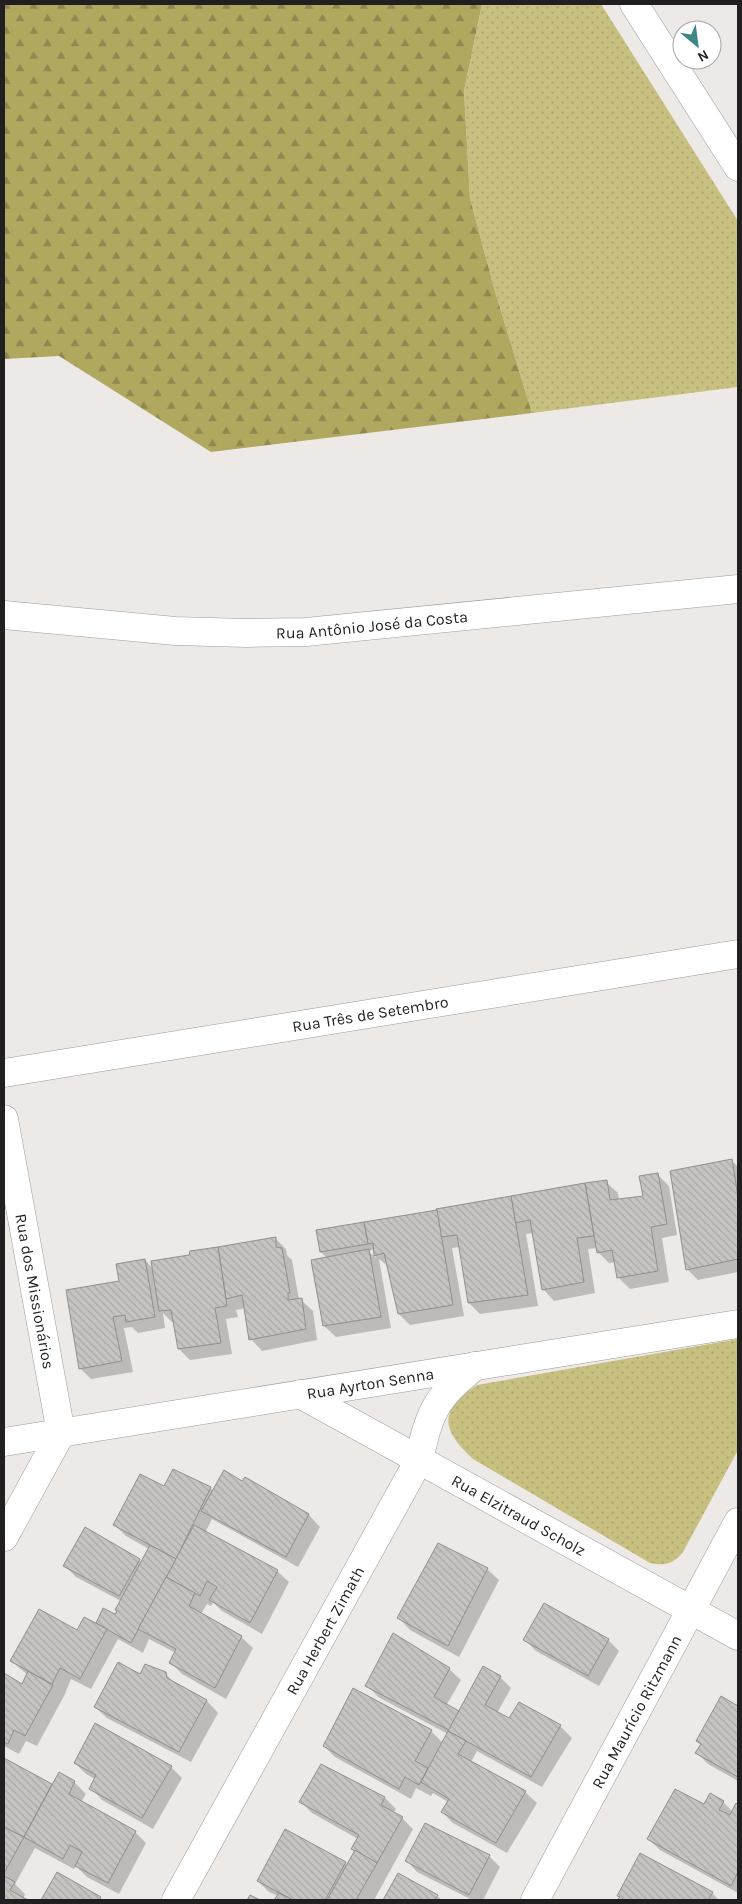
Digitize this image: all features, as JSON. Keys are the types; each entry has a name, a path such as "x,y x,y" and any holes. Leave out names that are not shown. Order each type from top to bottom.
{"street":[{"path":"634,4 738,168"},
{"name":"Rua Antônio José da Costa","path":"4,615 175,631 306,632 738,590"},
{"name":"Rua Três de Setembro","path":"4,1073 738,954"},
{"name":"Rua dos Missionários","path":"4,1119 61,1432"},
{"name":"Rua Ayrton Senna","path":"4,1442 738,1324"},
{"name":"Rua Herbert Zimath","path":"176,1900 419,1460 426,1428 436,1406 452,1386 475,1366"},
{"name":"Rua Elzitraud Scholz","path":"300,1394 738,1636"},
{"path":"4,1538 61,1432"},
{"name":"Rua Maurício Ritzmann","path":"535,1900 738,1522"}],"shaded area":[{"path":"482,4 601,4 738,221 738,387 532,413 494,288 470,198 464,91"},
{"path":"738,1339 738,1450 683,1552 676,1559 668,1563 650,1563 473,1459 462,1449 450,1429 448,1420 455,1403 477,1385"}],"green space":[{"path":"4,4 482,4 464,91 470,198 494,288 532,413 211,452 59,356 4,359"}],"building":[{"path":"732,1159 738,1197 738,1259 686,1270 670,1171"},
{"path":"658,1173 667,1224 651,1227 658,1271 617,1278 612,1250 597,1253 585,1183 607,1180 610,1200 643,1196 639,1176"},
{"path":"585,1183 594,1236 577,1238 584,1282 542,1290 530,1220 515,1223 511,1196"},
{"path":"511,1196 528,1295 468,1303 457,1235 441,1237 436,1209"},
{"path":"437,1210 453,1305 398,1314 384,1253 374,1256 373,1243 368,1244 364,1222"},
{"path":"364,1222 368,1244 320,1252 316,1230"},
{"path":"276,1237 276,1247 282,1248 290,1293 288,1293 288,1300 302,1298 306,1329 249,1340 242,1295 226,1299 218,1247"},
{"path":"218,1247 227,1306 215,1308 221,1343 178,1349 171,1310 159,1311 151,1261 189,1255 190,1251"},
{"path":"369,1249 381,1317 323,1326 311,1260"},
{"path":"145,1259 155,1317 126,1322 125,1315 113,1317 122,1361 79,1369 66,1290 119,1281 116,1264"},
{"path":"173,1469 211,1487 176,1559 113,1525 140,1474 164,1486"},
{"path":"224,1470 242,1481 245,1477 309,1514 286,1557 201,1511"},
{"path":"194,1525 278,1570 250,1623 209,1600 217,1587 207,1581 200,1596 166,1577"},
{"path":"85,1527 140,1559 119,1596 63,1566"},
{"path":"438,1543 488,1568 448,1646 397,1618"},
{"path":"150,1545 176,1559 131,1643 96,1623 103,1608 115,1614 117,1611 115,1610"},
{"path":"166,1577 195,1593 189,1606 242,1636 215,1688 169,1663 176,1649 138,1629"},
{"path":"544,1603 609,1639 588,1676 523,1640"},
{"path":"39,1609 77,1630 84,1617 107,1629 80,1679 60,1668 52,1684 10,1661"},
{"path":"393,1633 450,1668 434,1697 459,1711 449,1730 365,1686"},
{"path":"118,1662 140,1674 145,1664 166,1672 167,1678 207,1700 179,1752 94,1707"},
{"path":"483,1666 501,1676 485,1705 509,1718 519,1702 561,1725 531,1777 448,1731"},
{"path":"28,1671 53,1685 25,1736 14,1730 8,1744 4,1742 4,1673 22,1684"},
{"path":"353,1688 432,1730 415,1761 428,1768 419,1785 405,1777 399,1789 323,1746"},
{"path":"721,1696 738,1706 738,1777 695,1753 701,1744 696,1741"},
{"path":"95,1723 172,1766 142,1818 89,1789 96,1775 74,1763"},
{"path":"448,1731 466,1741 458,1754 526,1791 496,1843 441,1812 449,1799 421,1782"},
{"path":"4,1758 52,1784 24,1837 4,1827"},
{"path":"321,1764 385,1797 381,1805 403,1817 377,1863 351,1849 359,1835 299,1802"},
{"path":"59,1772 75,1781 69,1794 136,1831 108,1883 75,1866 82,1852 70,1845 63,1859 24,1837"},
{"path":"675,1789 704,1804 710,1793 724,1801 719,1810 730,1815 736,1803 738,1805 738,1872 731,1886 647,1839"},
{"path":"425,1823 490,1855 469,1895 405,1861"},
{"path":"4,1827 24,1837 4,1873"},
{"path":"285,1829 346,1862 325,1900 293,1900 257,1881"},
{"path":"355,1850 377,1863 356,1900 327,1900"},
{"path":"640,1853 713,1892 708,1900 617,1900 620,1897 617,1896"},
{"path":"57,1872 101,1897 99,1900 41,1900"},
{"path":"398,1873 438,1895 435,1900 383,1900"},
{"path":"4,1876 15,1882 10,1890 28,1900 4,1900"},
{"path":"279,1893 293,1900 274,1900"},
{"path":"250,1895 260,1900 247,1900"}]}
